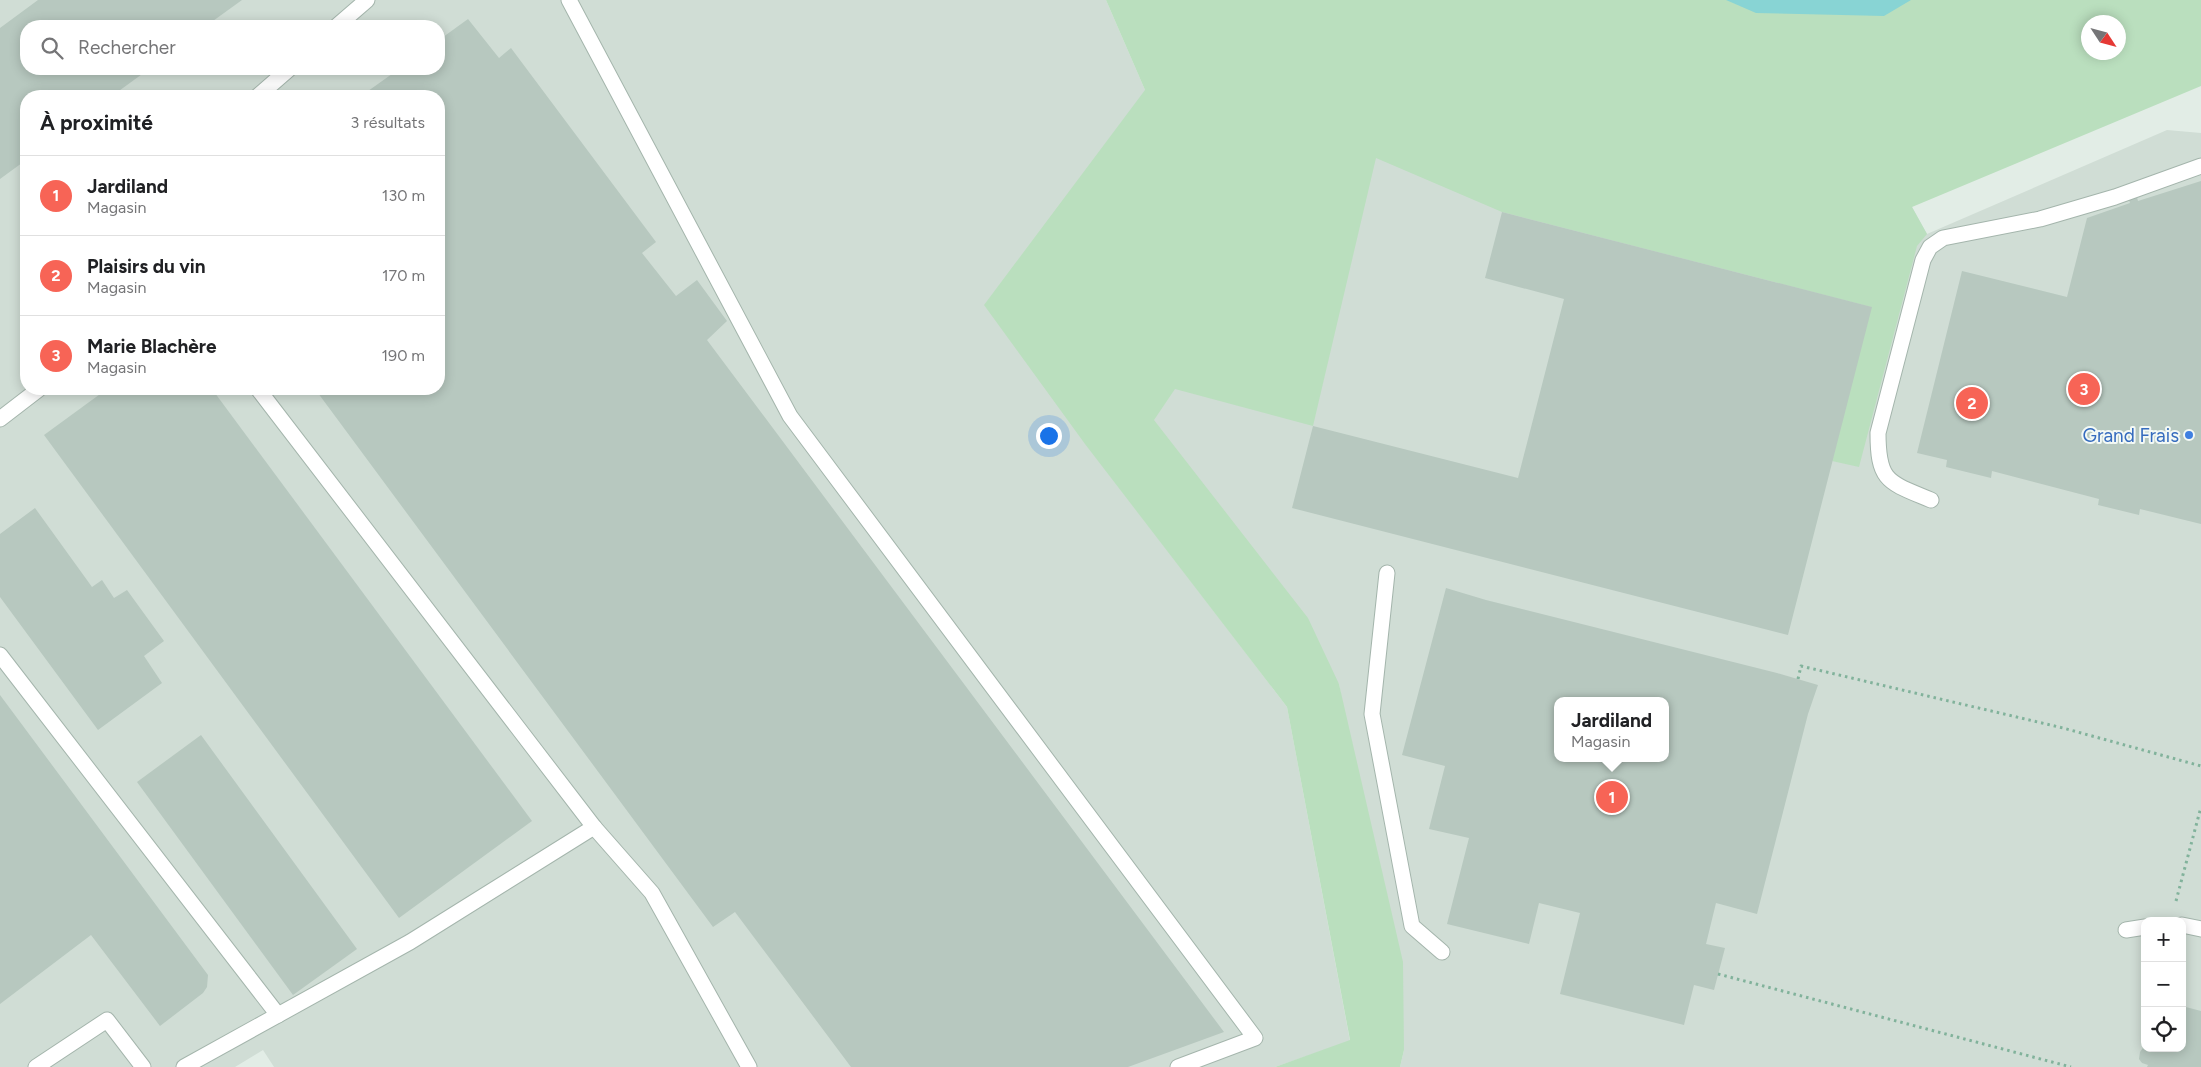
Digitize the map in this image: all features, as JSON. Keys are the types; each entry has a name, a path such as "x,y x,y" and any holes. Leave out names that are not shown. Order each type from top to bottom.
{"lane":[{"path":"344,20 367,0"},
{"path":"569,0 790,416 1256,1038 1178,1067"},
{"path":"265,90 282,75"},
{"path":"1931,500 1902,488 1884,475 1878,456 1878,432 1923,260 1930,247 1942,238 2040,219 2115,198 2201,166"},
{"path":"0,419 31,395"},
{"path":"263,395 594,827 652,893 750,1067"},
{"path":"1387,573 1372,714 1412,926 1442,952"},
{"path":"0,655 278,1015"},
{"path":"184,1067 410,942 594,827"},
{"path":"2186,925 2201,929"},
{"path":"2126,930 2141,928"},
{"path":"36,1067 107,1020 143,1067"}],"path":[{"path":"1798,679 1801,666 2063,728 2201,766"},
{"path":"2176,902 2201,807"},
{"path":"1718,974 2071,1067"}],"shaded area":[{"path":"0,0 1106,0 1145,90 1912,207 1927,234 2167,130 2201,133 2201,1067 1400,1067 1404,1050 1339,684 1086,444 1287,707 1350,1041 1275,1067 274,1067 263,1050 235,1067 0,1067"}],"green space":[{"path":"1106,0 2201,0 2201,86 1912,207 1927,234 1917,246 1859,467 1832,461 1871,307 1502,212 1376,158 1313,426 1175,389 1154,420 1308,618 1339,684 1403,962 1404,1050 1400,1067 1275,1067 1350,1040 1287,707 1085,444 984,305 1145,90"}],"water":[{"path":"1726,0 1911,0 1884,16 1756,13"}],"building":[{"path":"38,0 242,0 214,20 20,20 20,75 141,75 120,90 20,90 20,164 0,179 0,28"},
{"path":"468,19 499,58 511,48 656,242 642,253 676,296 697,280 727,321 707,340 1224,1032 1128,1067 851,1067 735,912 713,927 319,395 445,395 445,90 369,90 391,75 445,75 445,36"},
{"path":"2201,181 2201,524 2140,509 2139,515 2098,505 2099,499 1992,471 1991,478 1946,467 1947,460 1917,453 1962,271 2067,297 2087,218 2130,203 2129,200 2137,197 2138,201"},
{"path":"1502,212 1872,307 1788,635 1292,508 1313,426 1518,478 1564,299 1485,278"},
{"path":"99,395 216,395 532,821 399,918 44,435"},
{"path":"35,508 92,587 102,580 114,598 127,590 164,641 144,656 162,683 98,730 0,597 0,534"},
{"path":"1446,588 1486,600 1818,685 1808,714 1757,914 1716,903 1706,944 1725,948 1714,990 1694,985 1684,1025 1560,994 1580,913 1539,903 1529,944 1447,924 1469,838 1429,829 1445,766 1402,755"},
{"path":"0,695 208,975 207,987 203,993 160,1026 91,935 0,1004"},
{"path":"201,735 357,949 293,995 137,782"},
{"path":"2186,1007 2201,1011 2201,1067 2147,1067 2148,1065 2142,1063 2139,1059 2140,1052 2186,1052"}],"place":[{"name":"Marie Blachère","path":"2084,389"},
{"name":"Plaisirs du vin","path":"1972,403"},
{"name":"Grand Frais","path":"2189,435"},
{"name":"Jardiland","path":"1612,797"}]}
